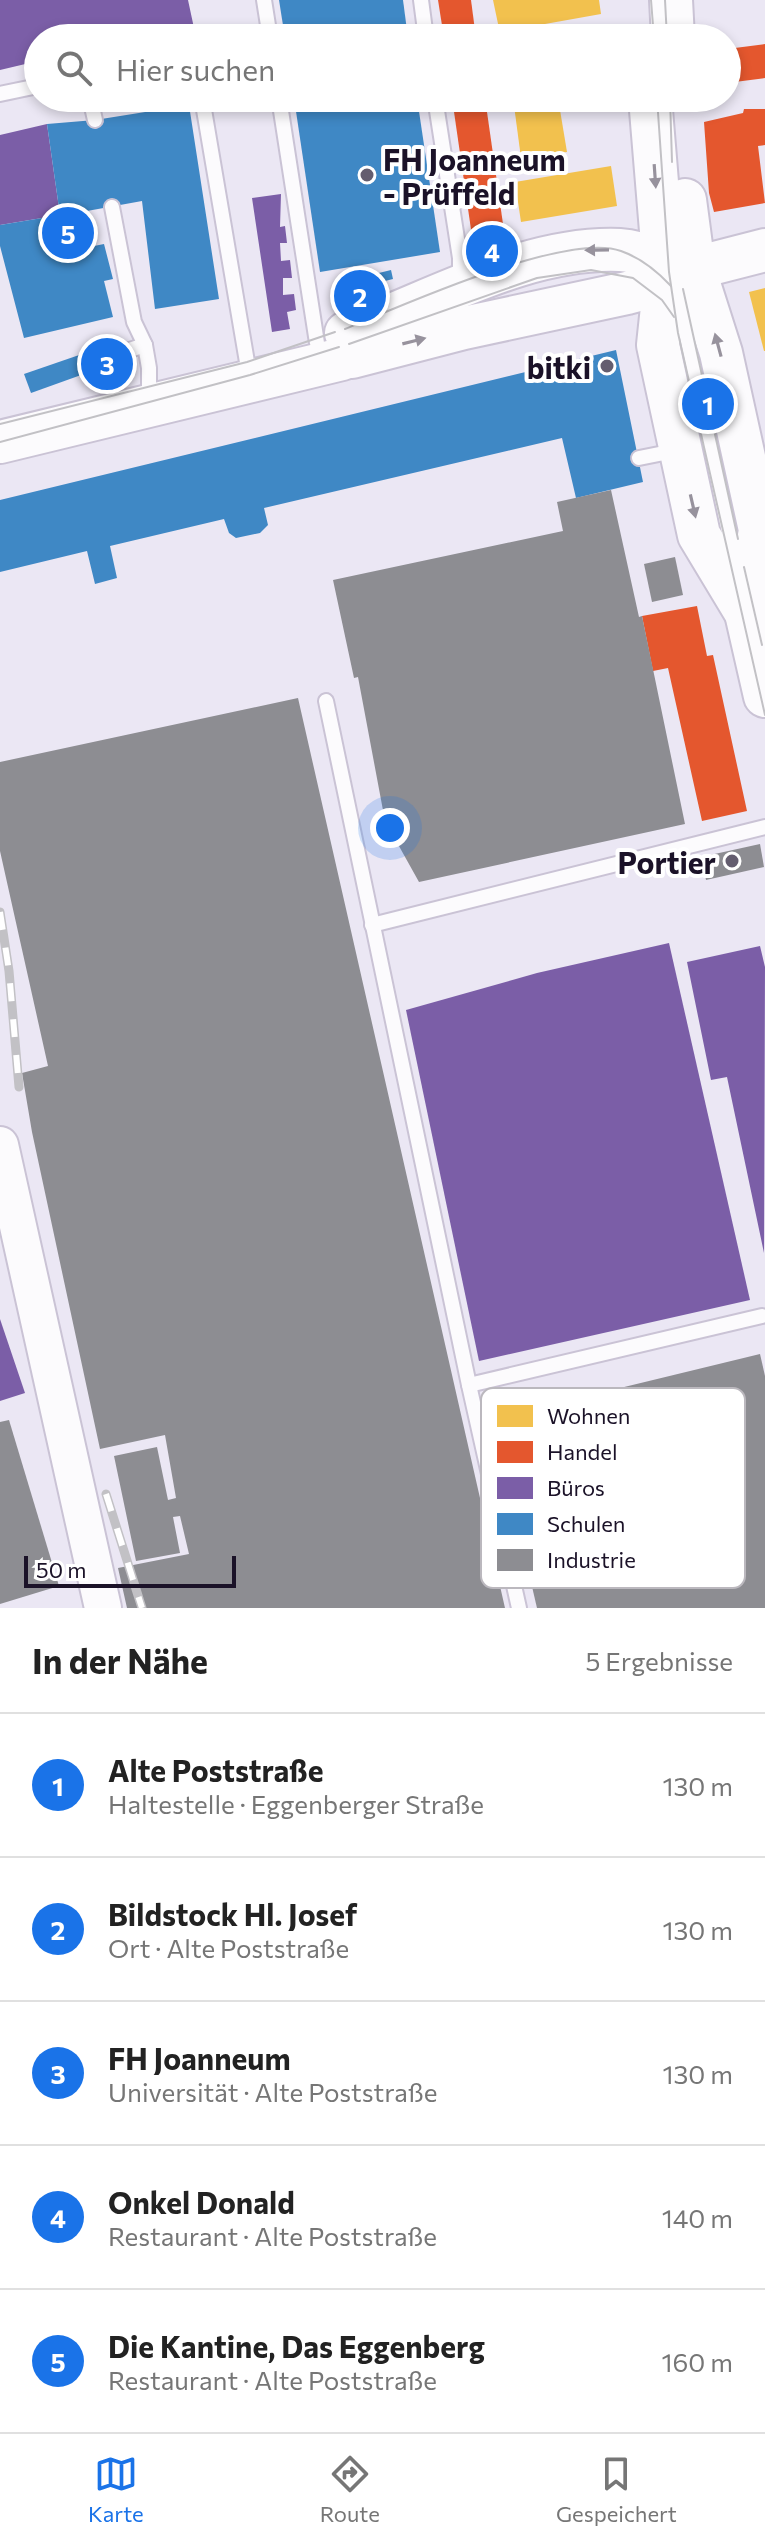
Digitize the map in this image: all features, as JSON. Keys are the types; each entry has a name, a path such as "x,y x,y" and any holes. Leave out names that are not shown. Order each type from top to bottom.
{"main road":[{"path":"647,0 648,24"},
{"path":"671,0 672,24"},
{"path":"652,112 674,269 721,353 760,530 754,604 765,696"},
{"path":"678,112 684,195 674,269 658,345 699,535 754,604"},
{"path":"0,442 254,379 339,346 461,288 545,257 584,250 636,252 674,269"},
{"path":"339,346 464,328 627,293 642,289 674,269 765,250"}],"street":[{"path":"0,1145 103,1608"}],"lane":[{"path":"264,0 268,24"},
{"path":"421,0 424,24"},
{"path":"0,94 24,89"},
{"path":"93,112 95,120"},
{"path":"204,112 247,362 254,379"},
{"path":"282,112 339,346"},
{"path":"437,112 460,258 461,288"},
{"path":"112,207 134,322 145,345 150,405"},
{"path":"117,354 145,345"},
{"path":"639,458 679,450"},
{"path":"326,701 481,1439"},
{"path":"372,925 765,827"},
{"path":"469,1385 762,1316"},
{"path":"515,1588 519,1608"}],"building: Wohnen":[{"path":"493,0 599,0 601,14 545,24 498,24"},
{"path":"515,112 560,112 567,152 521,158"},
{"path":"611,166 617,206 521,222 515,182"},
{"path":"765,288 765,351 764,351 749,292"}],"building: Handel":[{"path":"438,0 471,0 474,24 442,24"},
{"path":"765,44 765,78 741,81 741,47"},
{"path":"744,109 765,109 765,145 758,146 765,203 714,212 709,193 704,122 743,113"},
{"path":"454,112 487,112 507,252 475,257"},
{"path":"697,606 707,656 713,655 747,811 702,821 668,668 653,671 642,616"}],"building: Büros":[{"path":"0,0 188,0 193,24 24,24 24,64 0,70"},
{"path":"47,124 60,215 0,225 0,135"},
{"path":"281,194 280,227 285,226 287,243 280,243 281,261 290,260 292,278 283,278 283,295 294,294 296,310 287,312 290,329 272,332 252,198"},
{"path":"669,943 750,1300 479,1361 406,1010 537,973"},
{"path":"760,946 765,967 764,1253 727,1077 711,1080 687,962"},
{"path":"0,1319 25,1393 0,1401"}],"building: Schulen":[{"path":"279,0 403,0 406,24 283,24"},
{"path":"145,112 190,112 219,299 155,309 142,201 87,211 94,246 104,244 113,279 104,281 113,317 24,338 0,246 0,225 60,215 47,124"},
{"name":"FH Joanneum - Prüffeld","path":"296,112 419,112 440,252 320,272"},
{"path":"391,270 393,279 337,293 334,284"},
{"path":"114,343 120,361 31,393 24,374"},
{"path":"616,350 643,482 576,498 562,438 264,508 268,525 260,533 236,538 229,533 224,519 110,546 117,578 95,584 87,551 0,572 0,500"}],"building: Industrie":[{"path":"611,490 639,617 642,616 685,824 419,882 385,821 358,677 354,678 333,580 563,531 557,502"},
{"path":"675,557 683,595 652,602 644,564"},
{"path":"298,698 481,1502 481,1588 500,1588 505,1608 127,1608 118,1568 189,1554 180,1516 173,1517 180,1553 136,1561 114,1456 157,1447 168,1500 176,1498 165,1435 100,1449 22,1073 48,1066 0,851 0,762"},
{"name":"Portier","path":"760,844 764,867 706,880 701,857"},
{"path":"760,1354 765,1376 765,1608 537,1608 532,1588 745,1588 745,1388 620,1388"},
{"path":"9,1420 59,1586 0,1604 0,1422"}],"tram line":[{"path":"651,0 653,24"},
{"path":"665,0 666,24"},
{"path":"658,112 669,272 678,333 765,715"},
{"path":"670,112 672,162"},
{"path":"345,329 484,274 563,252 596,248 621,251 648,266 671,286"},
{"path":"349,344 537,278 591,270 633,278 662,300 674,317"},
{"path":"683,289 738,539"},
{"path":"0,424 247,362 335,332"},
{"path":"0,442 250,375 339,347"},
{"path":"744,567 762,645"}],"railway":[{"path":"0,912 9,971 19,1087"},
{"path":"106,1494 142,1608"}],"place":[{"name":"FH Joanneum - Prüffeld","path":"367,175"},
{"name":"Die Kantine, Das Eggenberg","path":"68,233"},
{"name":"Onkel Donald","path":"492,251"},
{"name":"Bildstock Hl. Josef","path":"360,296"},
{"name":"FH Joanneum","path":"107,364"},
{"name":"bitki","path":"607,366"},
{"name":"Alte Poststraße","path":"708,404"},
{"name":"Portier","path":"732,861"}]}
